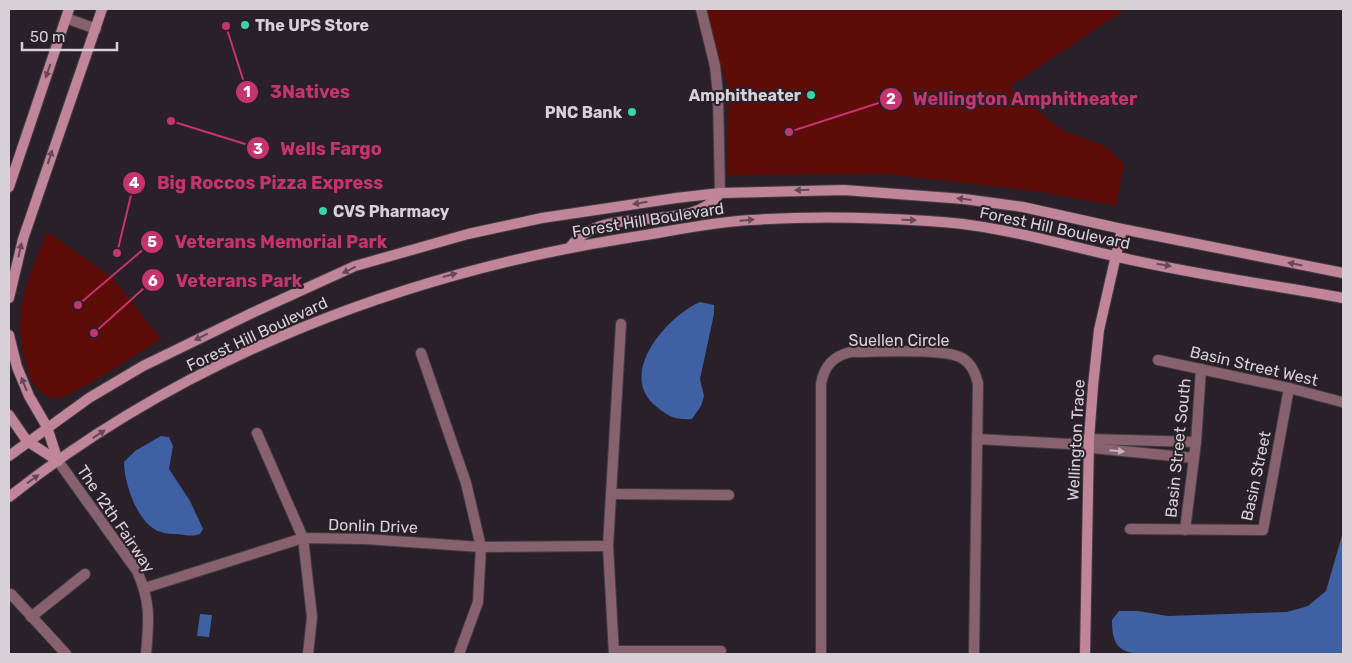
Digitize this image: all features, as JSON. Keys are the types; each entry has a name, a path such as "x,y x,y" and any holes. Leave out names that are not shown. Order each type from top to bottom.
{"main road":[{"path":"9,298 22,239 102,9"},
{"path":"9,187 68,14"},
{"name":"Forest Hill Boulevard","path":"9,456 88,398 143,366 355,266 468,234 542,218 720,193 844,190 911,194 1023,207 1122,229 1343,273"},
{"path":"570,246 590,230 606,225 695,212 713,204 720,193"},
{"name":"Forest Hill Boulevard","path":"9,497 58,461 166,393 247,352 315,322 433,280 494,263 570,246 751,220 929,220 1038,237 1116,257 1343,298"},
{"name":"Wellington Trace","path":"1085,654 1089,444 1100,330 1122,229"},
{"path":"9,335 17,367 29,396 47,427 58,461"},
{"path":"9,415 27,441 58,461"}],"street":[{"path":"701,9 715,66 718,95 720,193"},
{"path":"68,14 96,29"},
{"path":"621,324 608,546 614,652 721,651"},
{"name":"Suellen Circle","path":"821,654 821,384 826,366 841,354 851,352 955,354 971,365 976,374 978,383 974,654"},
{"path":"421,353 466,483 481,547 478,602 459,654"},
{"name":"Basin Street West","path":"1158,360 1289,388 1342,402"},
{"name":"Basin Street South","path":"1185,530 1196,442 1201,369"},
{"name":"Basin Street","path":"1130,529 1263,530 1289,388"},
{"path":"257,433 303,538 312,617 308,654"},
{"path":"977,439 1069,444 1196,442"},
{"path":"1089,444 1194,458"},
{"name":"The 12th Fairway","path":"58,461 133,563 145,588 149,616 146,654"},
{"path":"612,494 728,495"},
{"name":"Donlin Drive","path":"145,588 303,538 365,539 481,547 608,546"},
{"path":"31,617 85,574"},
{"path":"10,594 66,654"}],"shaded area":[{"path":"697,9 1126,9 1009,87 1063,131 1105,146 1124,164 1116,206 1041,192 887,174 727,175 729,88"},
{"path":"47,232 112,277 161,339 93,382 58,398 48,397 40,392 34,384 24,355 21,337 20,319 22,302 32,269"}],"water":[{"path":"700,302 714,305 714,314 700,379 704,396 701,406 692,419 682,419 661,410 646,394 642,379 644,364 650,348 661,333 673,320"},
{"path":"161,436 169,437 173,446 169,469 190,501 203,529 200,534 191,536 161,532 153,528 146,521 134,503 127,481 124,462 135,451"},
{"path":"1343,532 1343,654 1134,653 1123,650 1114,638 1112,620 1119,611 1138,611 1168,616 1287,612 1308,606 1326,591"},
{"path":"200,614 212,615 209,637 197,636"}],"place":[{"name":"The UPS Store","path":"245,25"},
{"name":"3Natives","path":"226,26"},
{"name":"Amphitheater","path":"811,95"},
{"name":"PNC Bank","path":"632,112"},
{"name":"Wells Fargo","path":"171,121"},
{"name":"Wellington Amphitheater","path":"789,132"},
{"name":"CVS Pharmacy","path":"323,211"},
{"name":"Big Roccos Pizza Express","path":"117,253"},
{"name":"Veterans Memorial Park","path":"78,305"},
{"name":"Veterans Park","path":"94,333"}]}
